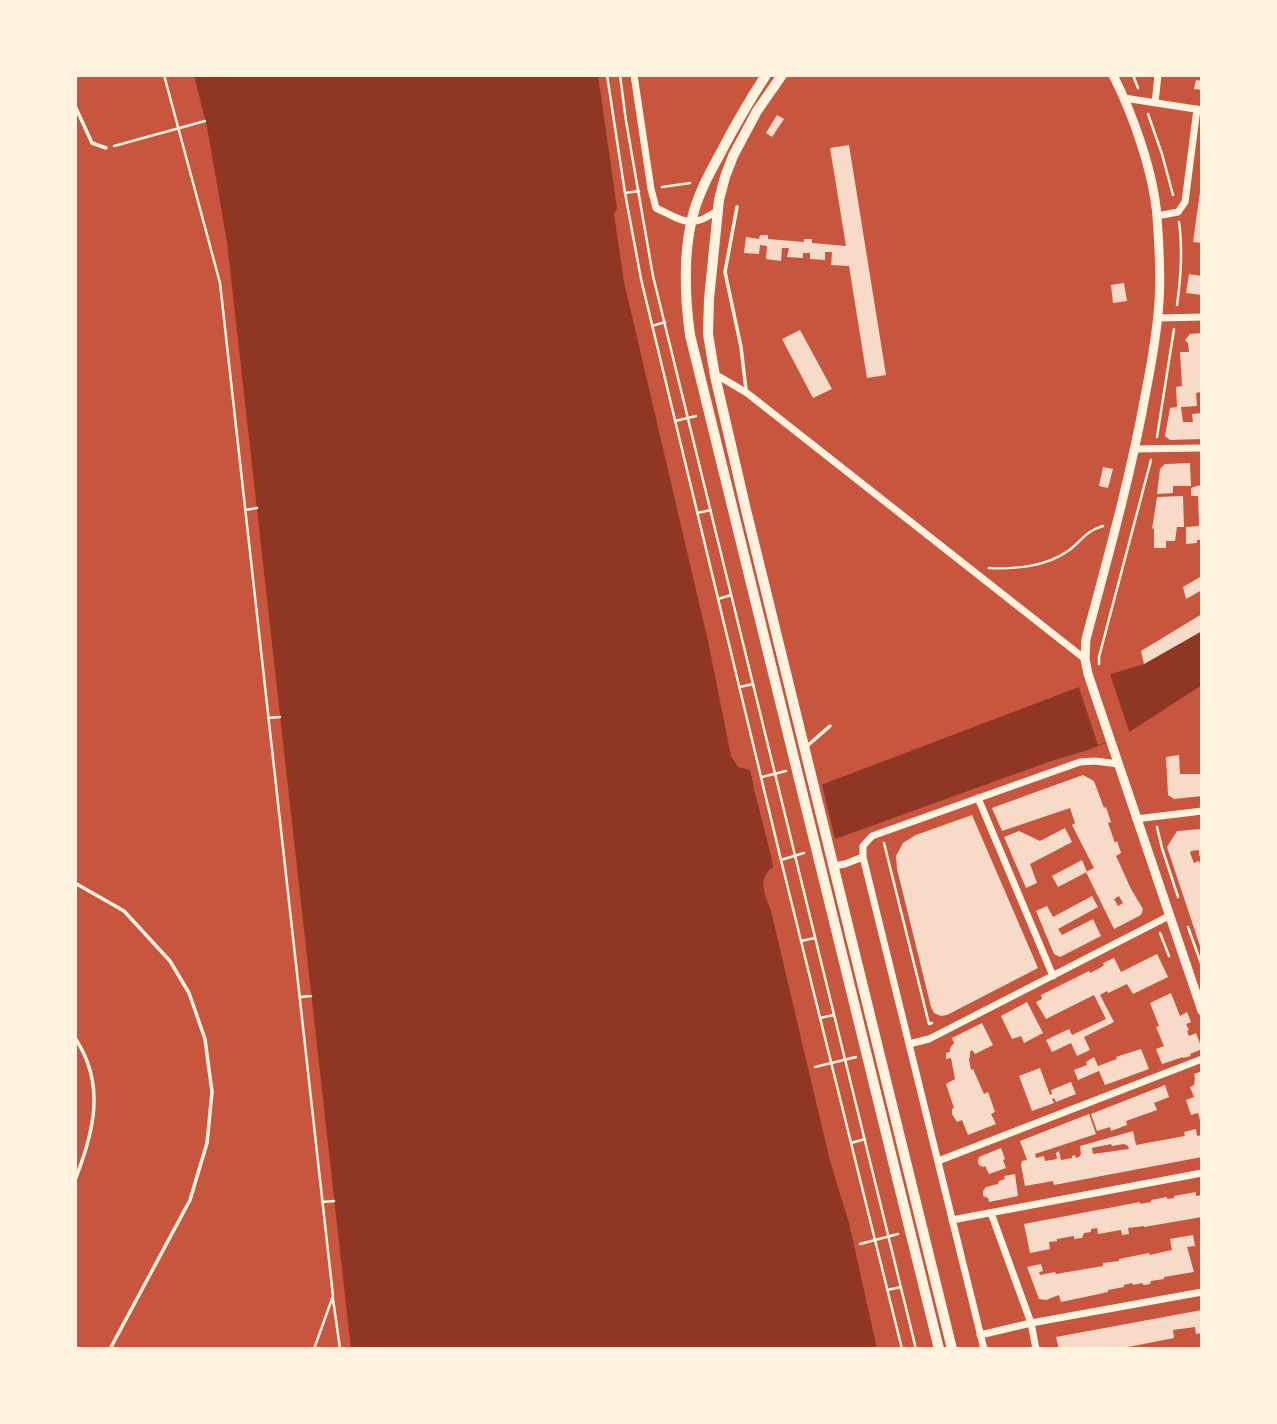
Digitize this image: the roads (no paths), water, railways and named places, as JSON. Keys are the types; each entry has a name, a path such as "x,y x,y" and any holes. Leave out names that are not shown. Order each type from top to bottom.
{"main road":[{"path":"766,75 746,104 701,190 691,222 685,296 690,335 939,1349"},
{"path":"782,75 757,111 725,177 718,210 708,334 746,510 952,1349"}],"street":[{"path":"634,75 656,208 684,222 705,219 718,210"},
{"path":"1113,75 1143,153 1154,195 1157,216 1158,318 1136,449 1086,639 1085,659 1202,1011"},
{"path":"1155,103 1158,75"},
{"path":"1124,98 1199,110 1185,202 1178,212 1157,216"},
{"path":"1158,318 1202,317"},
{"path":"715,376 747,393 1085,659"},
{"path":"1136,449 1202,448"},
{"path":"984,1349 863,857 863,846 872,836 1080,762 1118,764"},
{"path":"978,798 1053,976"},
{"path":"1136,819 1202,811"},
{"path":"834,866 863,857"},
{"path":"909,1044 929,1039 1169,916"},
{"path":"938,1161 1202,1059"},
{"path":"952,1220 1202,1173"},
{"path":"991,1213 1031,1324 1036,1349"},
{"path":"980,1335 1202,1292"}],"lane":[{"path":"75,106 92,143 106,148"},
{"path":"737,207 725,272 741,347 747,393"},
{"path":"805,748 830,726"},
{"path":"75,883 124,911 170,961 189,993 205,1039 212,1093 207,1143 190,1199 110,1349"},
{"path":"75,1038 84,1051 93,1080 94,1098 94,1120 86,1153 75,1180"}]}
